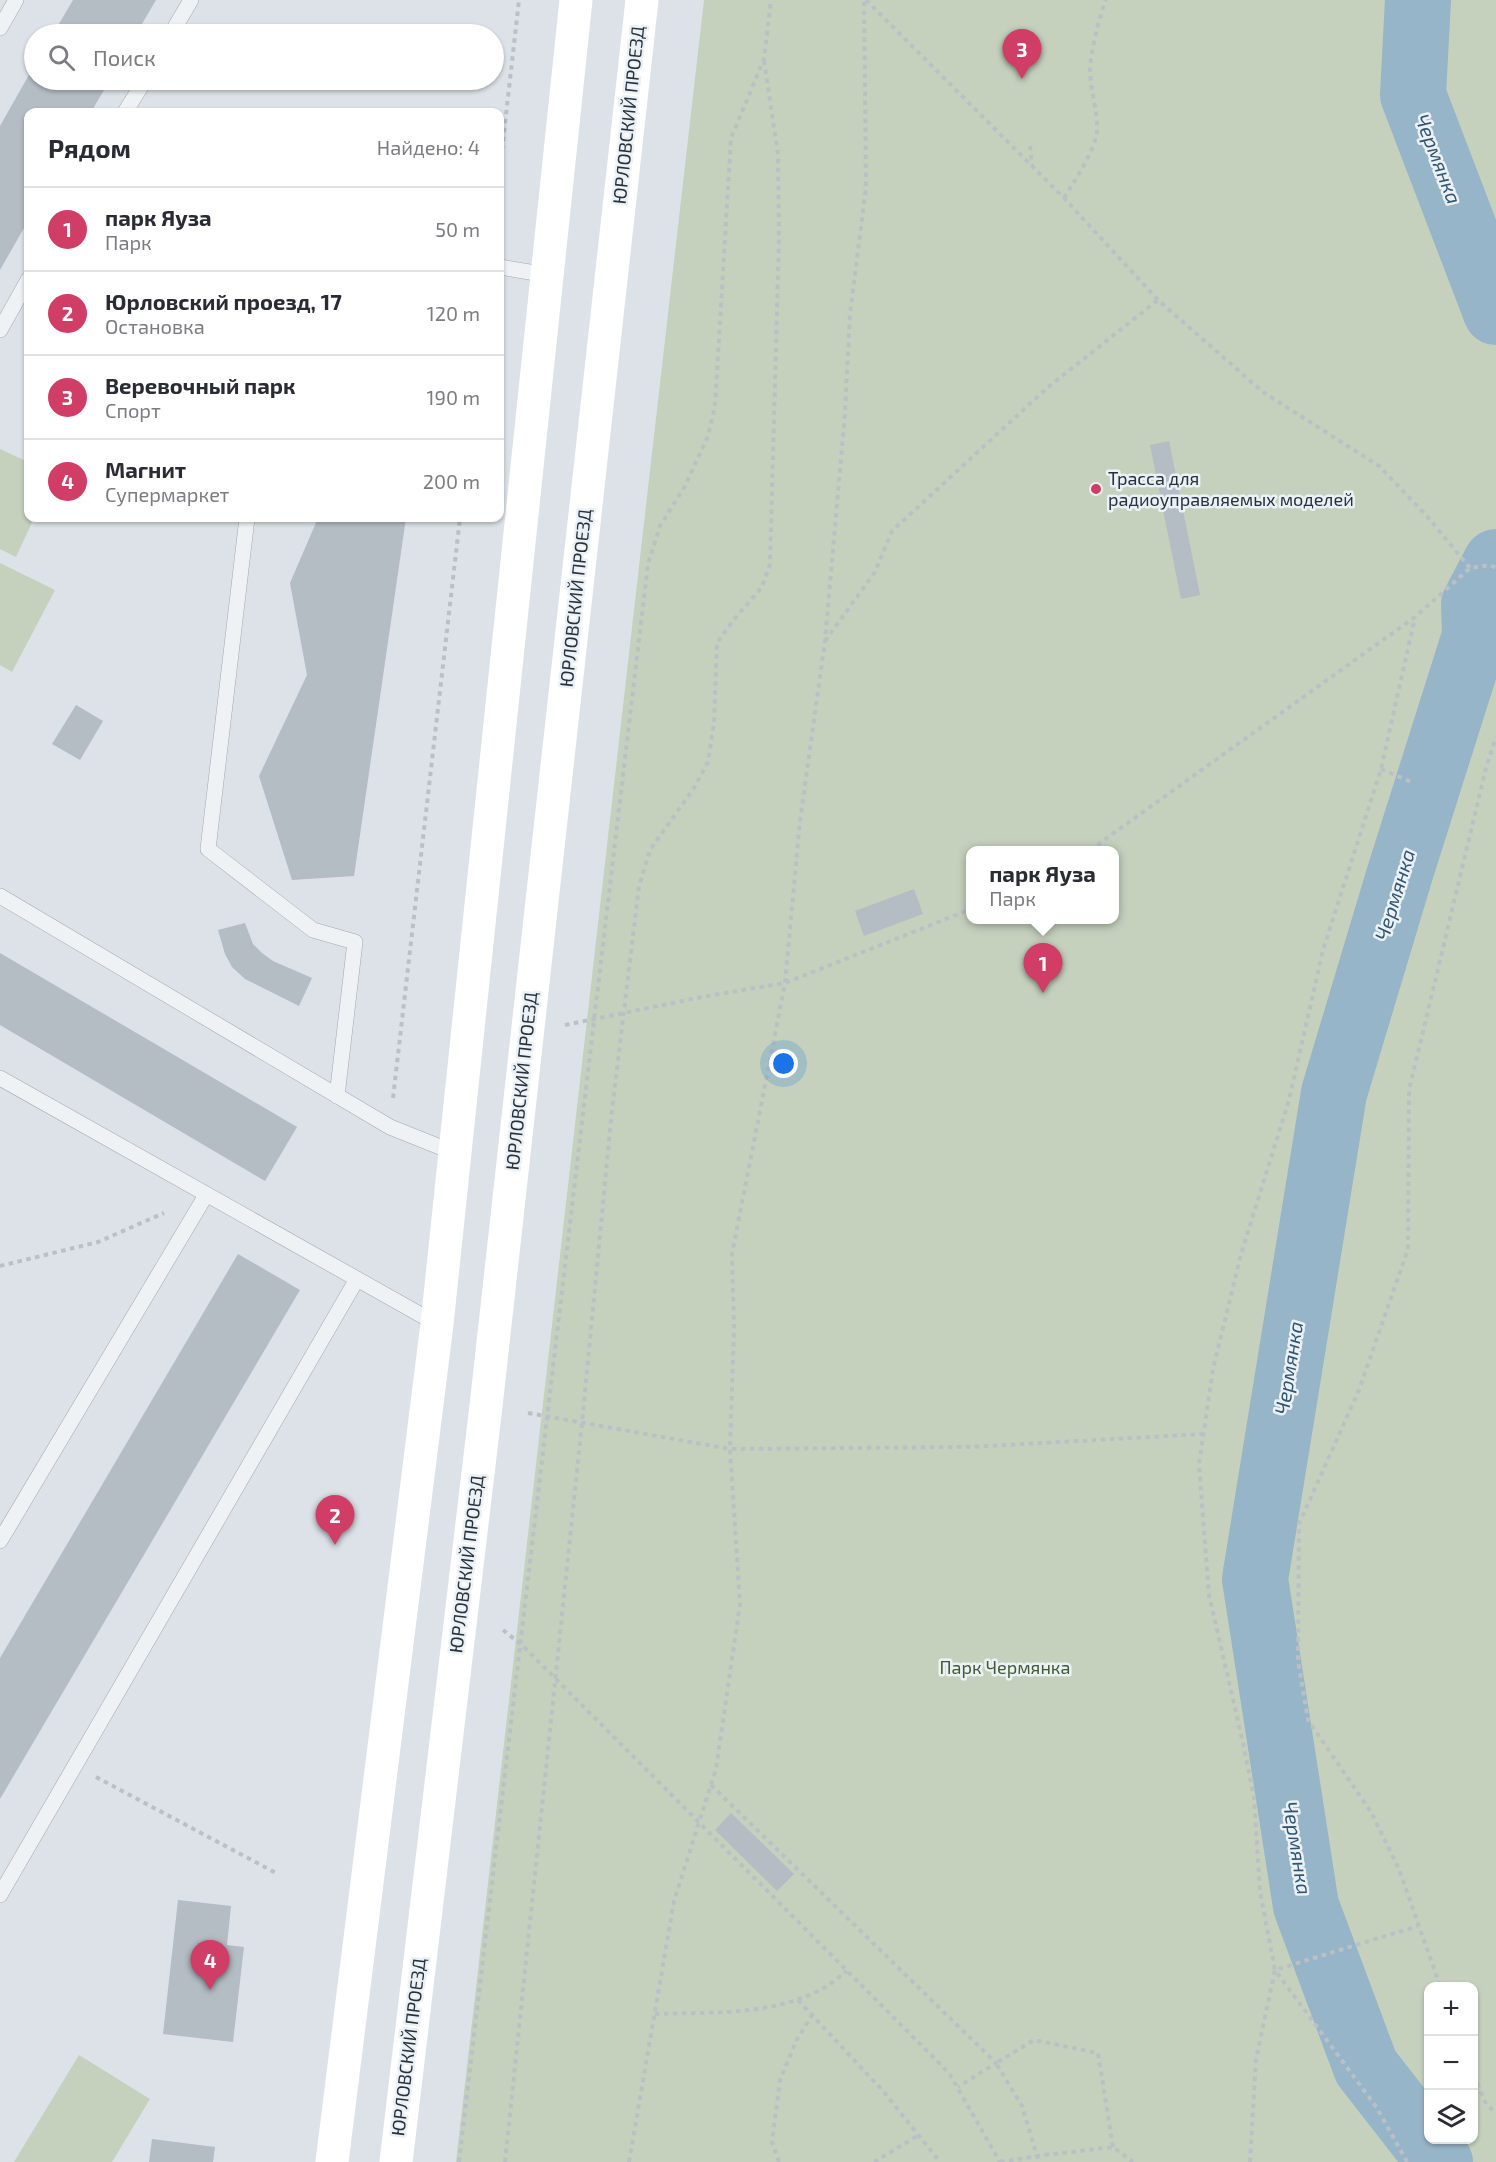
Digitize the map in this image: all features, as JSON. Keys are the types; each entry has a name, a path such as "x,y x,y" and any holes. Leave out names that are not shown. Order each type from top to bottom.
{"main road":[{"path":"332,2162 437,1324 576,0"},
{"name":"ЮРЛОВСКИЙ ПРОЕЗД","path":"396,2162 486,1406 642,0"}],"lane":[{"path":"0,28 16,0"},
{"path":"177,24 190,0"},
{"path":"128,108 139,90"},
{"path":"504,268 547,275"},
{"path":"0,330 24,287"},
{"path":"247,522 208,849 313,930 355,942 337,1096"},
{"path":"0,896 390,1127 455,1153"},
{"path":"0,1078 437,1324"},
{"path":"0,1541 206,1195"},
{"path":"0,1895 357,1279"}],"path":[{"path":"504,133 519,0"},
{"path":"505,2162 611,1121 639,886 650,850 694,788 708,762 714,723 717,643 762,587 770,564 779,237 778,155 764,59 771,0"},
{"path":"865,0 1064,198 1158,300 1263,392 1379,466 1426,515 1470,568"},
{"path":"629,2162 674,1901 716,1769 740,1604 730,1449 734,1329 732,1254 785,983 800,821 825,642 845,413 850,314 866,186 865,0"},
{"path":"1064,198 1081,170 1097,134 1090,72 1106,0"},
{"path":"459,2162 522,1645 593,1019 648,564 660,526 685,486 708,436 715,406 730,138 764,59"},
{"path":"1030,146 1032,166"},
{"path":"825,642 875,572 892,531 1047,388 1158,300"},
{"path":"390,1127 460,522"},
{"path":"1096,846 1415,617 1470,568 1490,565 1496,568"},
{"path":"1250,2162 1256,2059 1275,1970 1260,1891 1254,1798 1244,1743 1209,1595 1199,1464 1213,1370 1241,1254 1289,1100 1323,950 1381,769 1415,617"},
{"path":"1439,1982 1400,1869 1371,1812 1308,1720 1298,1661 1299,1524 1359,1390 1408,1249 1409,1090 1483,780 1496,737"},
{"path":"1381,769 1414,783"},
{"path":"566,1025 702,997 785,983 966,911"},
{"path":"0,1266 98,1242 206,1195"},
{"path":"528,1413 730,1449 969,1447 1203,1434"},
{"path":"503,1630 522,1645 949,2073 1000,2162 1113,2147 1133,2162"},
{"path":"75,1766 276,1873"},
{"path":"711,1785 996,2063 1022,2106 1039,2162"},
{"path":"1275,1970 1418,1926"},
{"path":"1275,1970 1377,2108 1407,2162"},
{"path":"655,2014 755,2011 798,2000 823,1989 848,1971"},
{"path":"798,2000 884,2092 940,2162"},
{"path":"779,2162 772,2142 780,2080 797,2039 812,2015"},
{"path":"958,2087 1034,2040 1098,2053 1113,2147"},
{"path":"1478,2086 1485,2102 1496,2114"},
{"path":"874,2162 919,2135"}],"green space":[{"name":"Парк Чермянка","path":"704,0 1496,0 1496,2162 456,2162"},
{"path":"0,449 24,460 24,522 32,522 16,557 0,549"},
{"path":"0,563 55,590 12,672 0,665"},
{"path":"79,2055 150,2099 112,2162 14,2162"}],"building":[{"path":"73,0 156,0 142,24 59,24"},
{"path":"24,84 24,90 104,90 93,108 24,108 24,228 0,270 0,126"},
{"path":"1169,441 1200,595 1181,599 1150,445"},
{"path":"316,522 405,522 354,876 292,880 259,776 307,675 290,583"},
{"path":"76,705 103,721 80,760 52,744"},
{"path":"914,889 923,914 864,936 855,911"},
{"path":"245,923 253,944 262,953 273,961 312,978 299,1006 245,979 232,967 225,954 218,930"},
{"path":"0,953 297,1127 265,1181 0,1025"},
{"path":"238,1254 300,1290 0,1799 0,1658"},
{"path":"731,1813 794,1874 777,1891 715,1830"},
{"path":"178,1900 231,1906 227,1945 244,1947 233,2042 163,2034"},
{"path":"152,2139 215,2147 213,2162 149,2162"}],"waterway":[{"name":"Чермянка","path":"1418,0 1413,95 1496,312"},
{"name":"Чермянка","path":"1440,2162 1366,2067 1306,1906 1255,1579 1334,1093 1475,636 1474,604 1496,562"}],"place":[{"name":"Веревочный парк","path":"1022,79"},
{"name":"Трасса для радиоуправляемых моделей","path":"1096,489"},
{"name":"парк Яуза","path":"1043,993"},
{"name":"Юрловский проезд, 17","path":"335,1545"},
{"name":"Магнит","path":"210,1990"}]}
